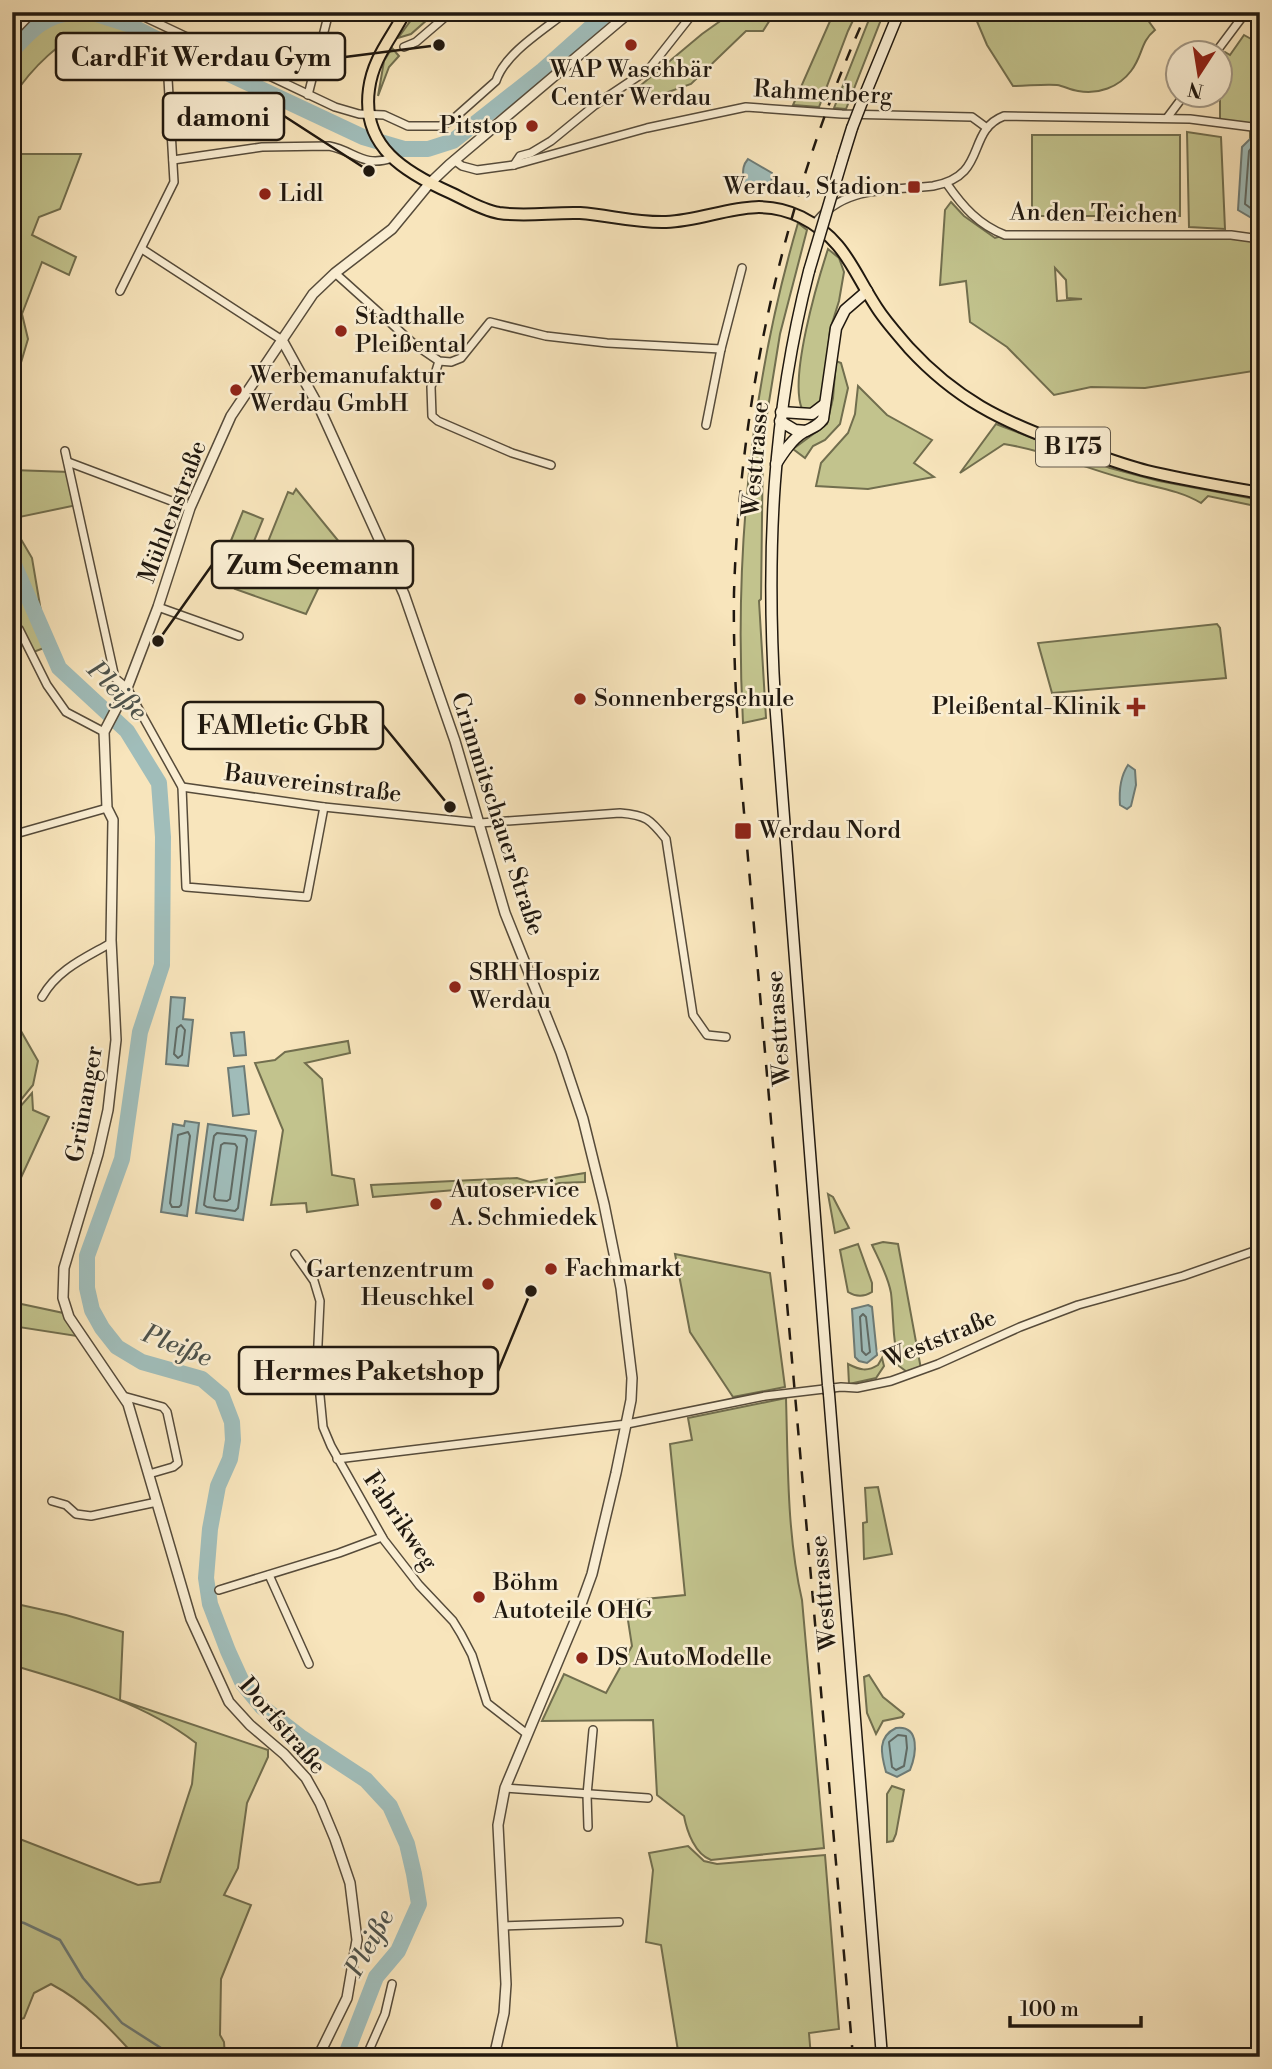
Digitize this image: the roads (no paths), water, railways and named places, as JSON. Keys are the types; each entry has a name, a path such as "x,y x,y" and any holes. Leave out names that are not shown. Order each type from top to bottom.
{"main road":[{"name":"B 175","path":"405,12 375,64 368,92 371,120 390,156 404,170 487,209 504,213 578,213 668,222 745,207 764,206 796,214 814,225 845,253 887,322 926,365 990,414 1127,466 1260,493"},
{"name":"Westtrasse","path":"882,2057 782,803 770,594 774,467 791,350 809,271 852,128 899,12"},
{"path":"774,467 786,449 806,431 820,424 827,401 836,328 845,310 867,291"},
{"path":"780,417 812,414 821,409 827,401"},
{"path":"780,417 795,430 806,431"}],"street":[{"path":"12,34 33,12"},
{"path":"134,12 308,95 371,120 384,115 408,126 440,126 451,121 496,81 515,53 566,12"},
{"path":"308,95 329,12"},
{"path":"404,47 416,42 451,12"},
{"path":"142,249 282,340 307,302 335,273 392,229 429,184 454,160 630,12"},
{"path":"514,165 520,156 551,141 595,105 649,69 694,12"},
{"path":"1226,38 1246,12"},
{"path":"120,291 174,182 168,79 188,37"},
{"name":"Rahmenberg","path":"454,160 462,166 477,170 514,165 647,128 746,107 842,114 972,117 987,128"},
{"path":"1167,118 1174,108"},
{"path":"814,225 828,208 845,197 947,184 958,178 968,167 987,128 993,120 1004,116 1190,119 1260,128"},
{"path":"173,160 262,148 329,146 373,162 390,156"},
{"name":"An den Teichen","path":"947,184 974,218 1005,235 1231,235 1260,239"},
{"path":"706,425 721,349 742,268"},
{"path":"335,273 414,344 439,360 451,362 461,358 490,322 547,335 607,343 721,349"},
{"name":"Mühlenstraße","path":"106,729 127,688 158,607 190,508 231,416 282,340"},
{"name":"Crimmitschauer Straße","path":"282,340 320,409 404,594 456,741 505,913 561,1053 579,1108 604,1204 621,1288 632,1378 626,1424 592,1574 505,1788 498,1825 506,1995 494,2057"},
{"path":"439,360 431,387 432,416 512,453 551,465"},
{"path":"65,451 115,678 127,688 183,787 186,887 307,897 324,807"},
{"path":"68,462 190,508"},
{"path":"158,607 239,636"},
{"path":"12,626 19,629 47,685 66,712 106,729"},
{"name":"Grünanger","path":"64,1268 98,1154 108,1110 117,1040 111,943 113,820 107,808 106,729"},
{"name":"Bauvereinstraße","path":"183,787 324,807 480,823 620,813 639,815 651,820 666,839 693,1015 707,1035 726,1037"},
{"path":"12,835 107,808"},
{"path":"42,997 51,982 64,971 111,943"},
{"name":"Weststraße","path":"626,1424 765,1396 841,1387 857,1388 891,1381 938,1364 1066,1309 1183,1276 1260,1249"},
{"name":"Fabrikweg","path":"295,1254 314,1281 320,1301 317,1365 323,1427 337,1459 382,1537 461,1634 472,1654 487,1703 527,1734"},
{"name":"Dorfstraße","path":"64,1268 64,1298 68,1314 123,1395 133,1416 191,1619 210,1664 229,1702 306,1778 320,1803 350,1883 357,1940 347,1998 318,2057"},
{"path":"123,1395 159,1404 167,1412 178,1463 173,1468 149,1474"},
{"name":"Fabrikweg","path":"337,1459 626,1424"},
{"path":"52,1501 66,1505 76,1514 91,1516 157,1502"},
{"path":"219,1590 382,1537"},
{"path":"269,1574 309,1664"},
{"path":"588,1827 587,1795 593,1730"},
{"path":"505,1788 648,1798"},
{"path":"503,1926 619,1922"},
{"path":"366,2057 385,2014 393,1984"}],"water":[{"path":"1250,139 1260,140 1260,223 1238,210 1242,147"},
{"path":"748,159 772,173 771,186 752,190 745,187 743,169"},
{"path":"1128,765 1135,770 1136,785 1131,806 1127,809 1120,805 1120,795"},
{"path":"171,997 185,998 183,1019 193,1020 188,1066 166,1064"},
{"path":"244,1032 246,1055 234,1056 231,1033"},
{"path":"244,1066 249,1114 233,1116 228,1068"},
{"path":"185,1121 199,1123 187,1216 161,1212 173,1124 184,1126"},
{"path":"208,1124 256,1131 243,1220 196,1213"},
{"path":"868,1305 872,1307 877,1355 867,1363 855,1357 852,1309"},
{"path":"896,1728 910,1731 915,1742 910,1770 897,1777 886,1772 882,1753 883,1741"}],"waterway":[{"name":"Pleiße","path":"12,51 40,24 56,16 76,12"},
{"name":"Pleiße","path":"90,12 128,24 363,137 404,149 428,149 453,141 543,70 608,12"},
{"name":"Pleiße","path":"12,560 59,668 127,731 159,783 163,837 162,965 140,1032 122,1159 87,1256 87,1288 92,1310 117,1347 142,1362 202,1379 222,1396 232,1422 233,1440 230,1459 218,1486 210,1529 206,1578 210,1604 228,1651 243,1684 262,1707 302,1738 366,1780 390,1806 407,1844 414,1874 419,1904 398,1951 376,1977 345,2057"},
{"path":"12,1920 60,1940 83,1978 122,2023 175,2057"}],"railway":[{"path":"853,2057 741,778 734,593 746,444 757,369 772,296 812,151 867,12"}],"place":[{"name":"CardFit Werdau Gym","path":"439,45"},
{"name":"WAP Waschbär Center Werdau","path":"631,45"},
{"name":"Pitstop","path":"532,126"},
{"name":"damoni","path":"369,171"},
{"name":"Werdau, Stadion","path":"914,187"},
{"name":"Lidl","path":"265,194"},
{"name":"Stadthalle Pleißental","path":"341,331"},
{"name":"Werbemanufaktur Werdau GmbH","path":"236,390"},
{"name":"Zum Seemann","path":"158,641"},
{"name":"Sonnenbergschule","path":"580,699"},
{"name":"Pleißental-Klinik","path":"1136,707"},
{"name":"FAMletic GbR","path":"450,807"},
{"name":"Werdau Nord","path":"743,831"},
{"name":"SRH Hospiz Werdau","path":"455,987"},
{"name":"Autoservice A. Schmiedek","path":"436,1204"},
{"name":"Fachmarkt","path":"551,1269"},
{"name":"Gartenzentrum Heuschkel","path":"488,1284"},
{"name":"Hermes Paketshop","path":"531,1291"},
{"name":"Böhm Autoteile OHG","path":"479,1597"},
{"name":"DS AutoModelle","path":"582,1658"}]}
